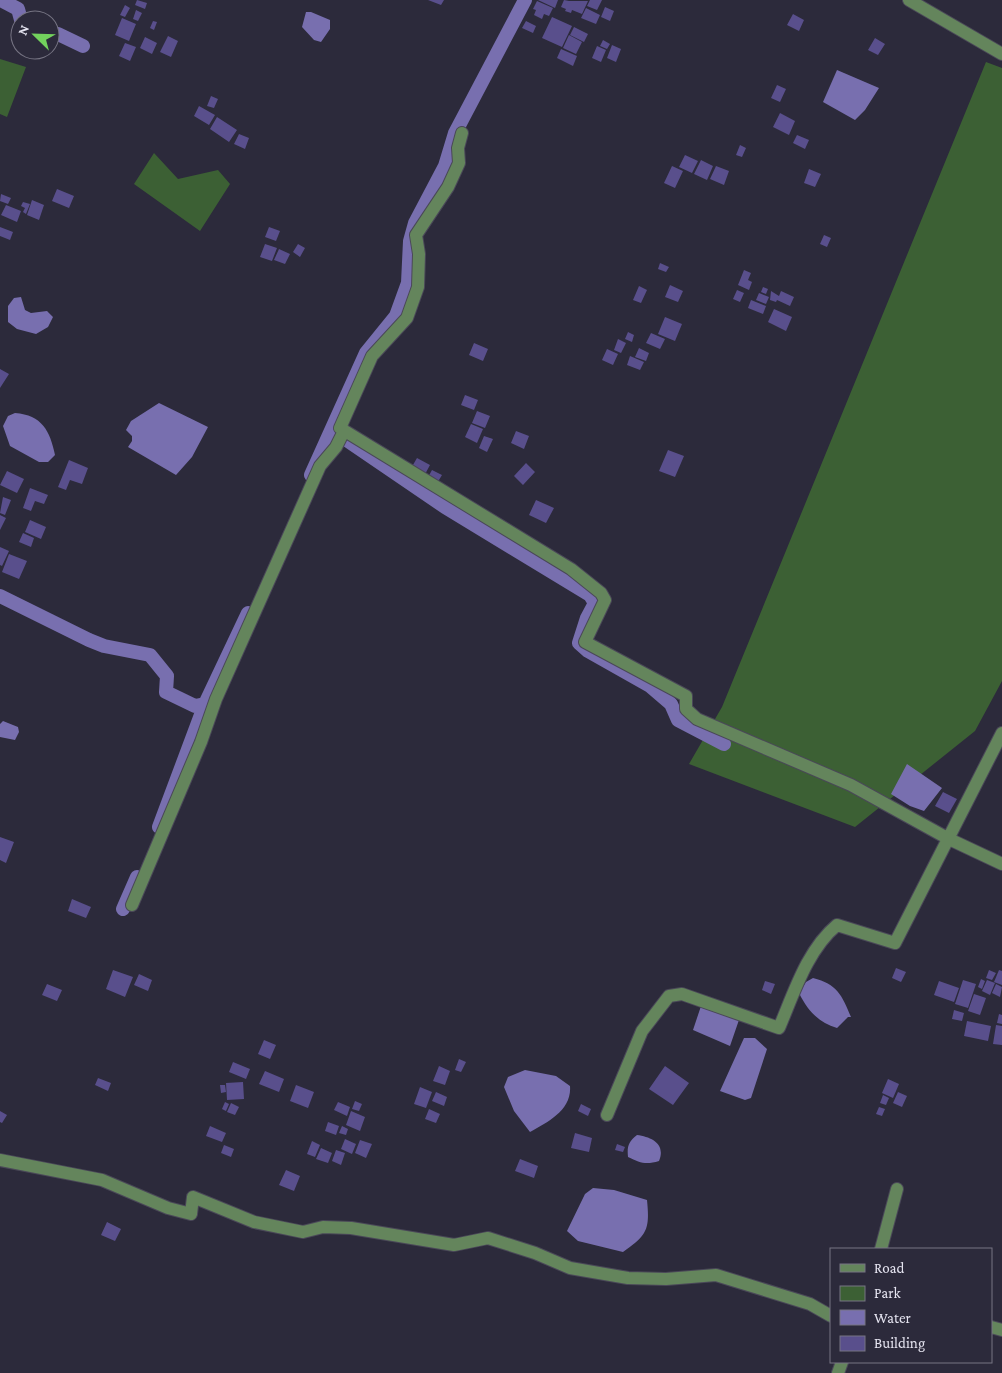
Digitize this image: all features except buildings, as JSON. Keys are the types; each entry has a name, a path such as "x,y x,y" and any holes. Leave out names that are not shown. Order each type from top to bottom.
{"street":[{"path":"909,0 1002,54"},
{"path":"462,133 458,148 459,163 448,187 416,235 419,254 418,286 407,318 372,356 340,428 571,568 601,593 605,600 585,642 686,696 686,709 697,719 851,785 949,839 1002,864"},
{"path":"132,905 202,742 216,699 320,466 336,448 344,431"},
{"path":"607,1115 642,1031 669,996 682,994 779,1028 800,978 823,937 838,925 895,943 1002,733"},
{"path":"0,1160 102,1180 168,1208 191,1214 193,1197 254,1222 277,1228 303,1232 323,1227 350,1228 454,1245 488,1238 534,1253 570,1268 628,1278 666,1279 716,1275 810,1304 830,1315"},
{"path":"880,1248 897,1189"}],"green space":[{"path":"0,59 26,67 7,117 0,114"},
{"path":"986,62 1002,68 1002,681 975,731 855,827 689,764 722,707"},
{"path":"154,153 178,179 218,170 230,184 200,231 134,184"}],"water":[{"path":"306,12 311,12 330,20 330,29 321,42 314,40 302,27"},
{"path":"837,70 879,88 865,110 855,120 823,102"},
{"path":"21,297 25,310 31,313 47,311 53,317 48,327 36,334 17,329 8,322 8,306 14,298"},
{"path":"159,403 208,427 192,457 176,475 128,447 132,441 132,436 126,430 131,421"},
{"path":"15,413 32,417 43,426 55,455 48,462 39,462 10,446 3,426 8,416"},
{"path":"3,721 18,727 19,732 15,740 0,737 0,724"},
{"path":"907,764 942,788 924,811 910,806 891,794"},
{"path":"813,978 833,987 845,1002 851,1017 848,1017 837,1028 824,1023 814,1015 799,993 806,982"},
{"path":"701,1006 740,1017 730,1046 693,1030"},
{"path":"744,1038 755,1038 767,1049 751,1098 745,1100 720,1091"},
{"path":"525,1070 556,1076 570,1086 567,1102 558,1114 530,1132 514,1111 504,1087 508,1077"},
{"path":"637,1135 656,1142 661,1150 659,1161 643,1163 628,1157 629,1145"},
{"path":"593,1188 614,1190 647,1200 648,1218 645,1231 637,1241 623,1252 578,1241 567,1231 585,1194"}],"waterway":[{"path":"1,0 18,10"},
{"path":"311,475 366,353 396,316 408,283 410,241 415,223 445,166 455,133 525,0"},
{"path":"60,35 83,46"},
{"path":"332,430 445,507 590,595 595,603 587,618 579,643 588,651 650,686 671,704 678,720 724,744"},
{"path":"0,596 104,646 150,655 167,676 166,692 195,706 205,704 248,613"},
{"path":"159,827 205,704"},
{"path":"123,909 137,877"}]}
